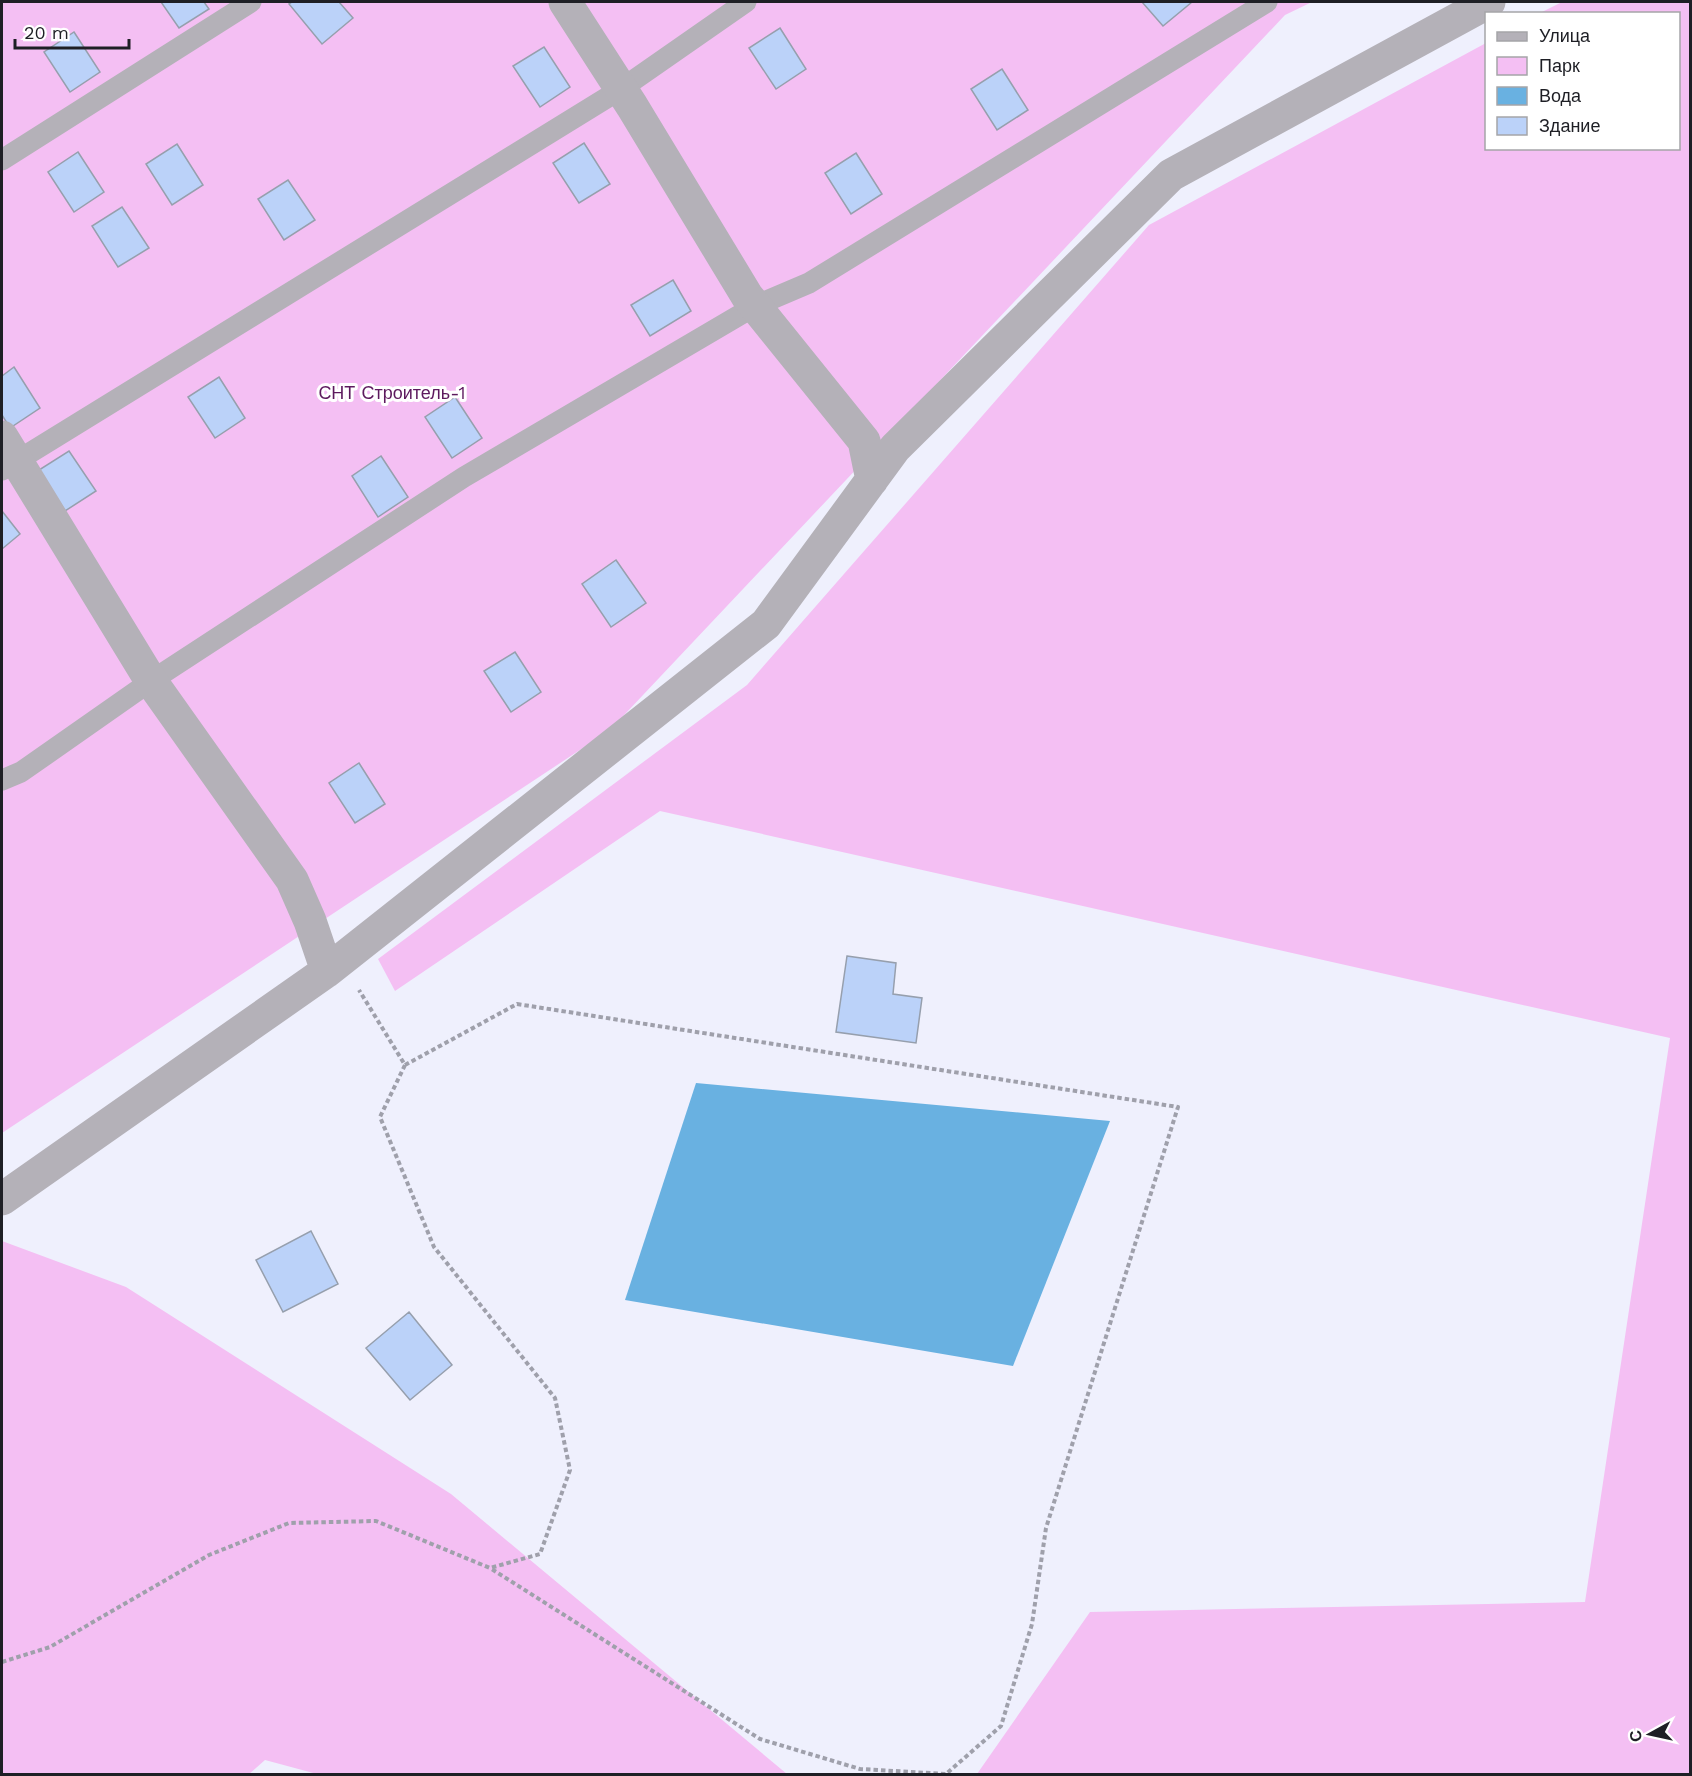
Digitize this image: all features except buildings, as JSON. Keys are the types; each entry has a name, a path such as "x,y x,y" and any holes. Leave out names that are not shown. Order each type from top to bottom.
{"street":[{"path":"565,2 621,88 755,306 864,441 872,480"},
{"path":"2,1199 334,966 766,624 895,448 1171,175 1445,12 1489,2"},
{"path":"6,456 151,681 292,880 310,921 334,966"}],"lane":[{"path":"2,160 251,2"},
{"path":"6,456 621,88 746,2"},
{"path":"2,780 21,772 151,681 464,477 755,306 809,283 1268,2"}],"path":[{"path":"334,966 405,1065"},
{"path":"2,1662 50,1647 209,1555 289,1523 376,1521 490,1568 760,1739 860,1769 946,1774 1001,1726 1032,1624 1046,1528 1178,1107 517,1004 405,1065 380,1117 434,1246 555,1398 570,1470 540,1554 490,1568"}],"green space":[{"name":"СНТ Строитель-1","path":"2,2 1312,2 1285,15 610,730 2,1133"},
{"path":"1562,2 1690,2 1690,1774 977,1774 1090,1612 1585,1602 1670,1038 660,811 395,991 378,959 747,685 1149,225 1485,44 1485,150 1680,150 1680,12 1542,12"},
{"path":"2,1241 126,1287 451,1494 787,1774 317,1774 265,1760 249,1774 2,1774"}],"water":[{"path":"696,1083 1110,1121 1013,1366 625,1300"}]}
